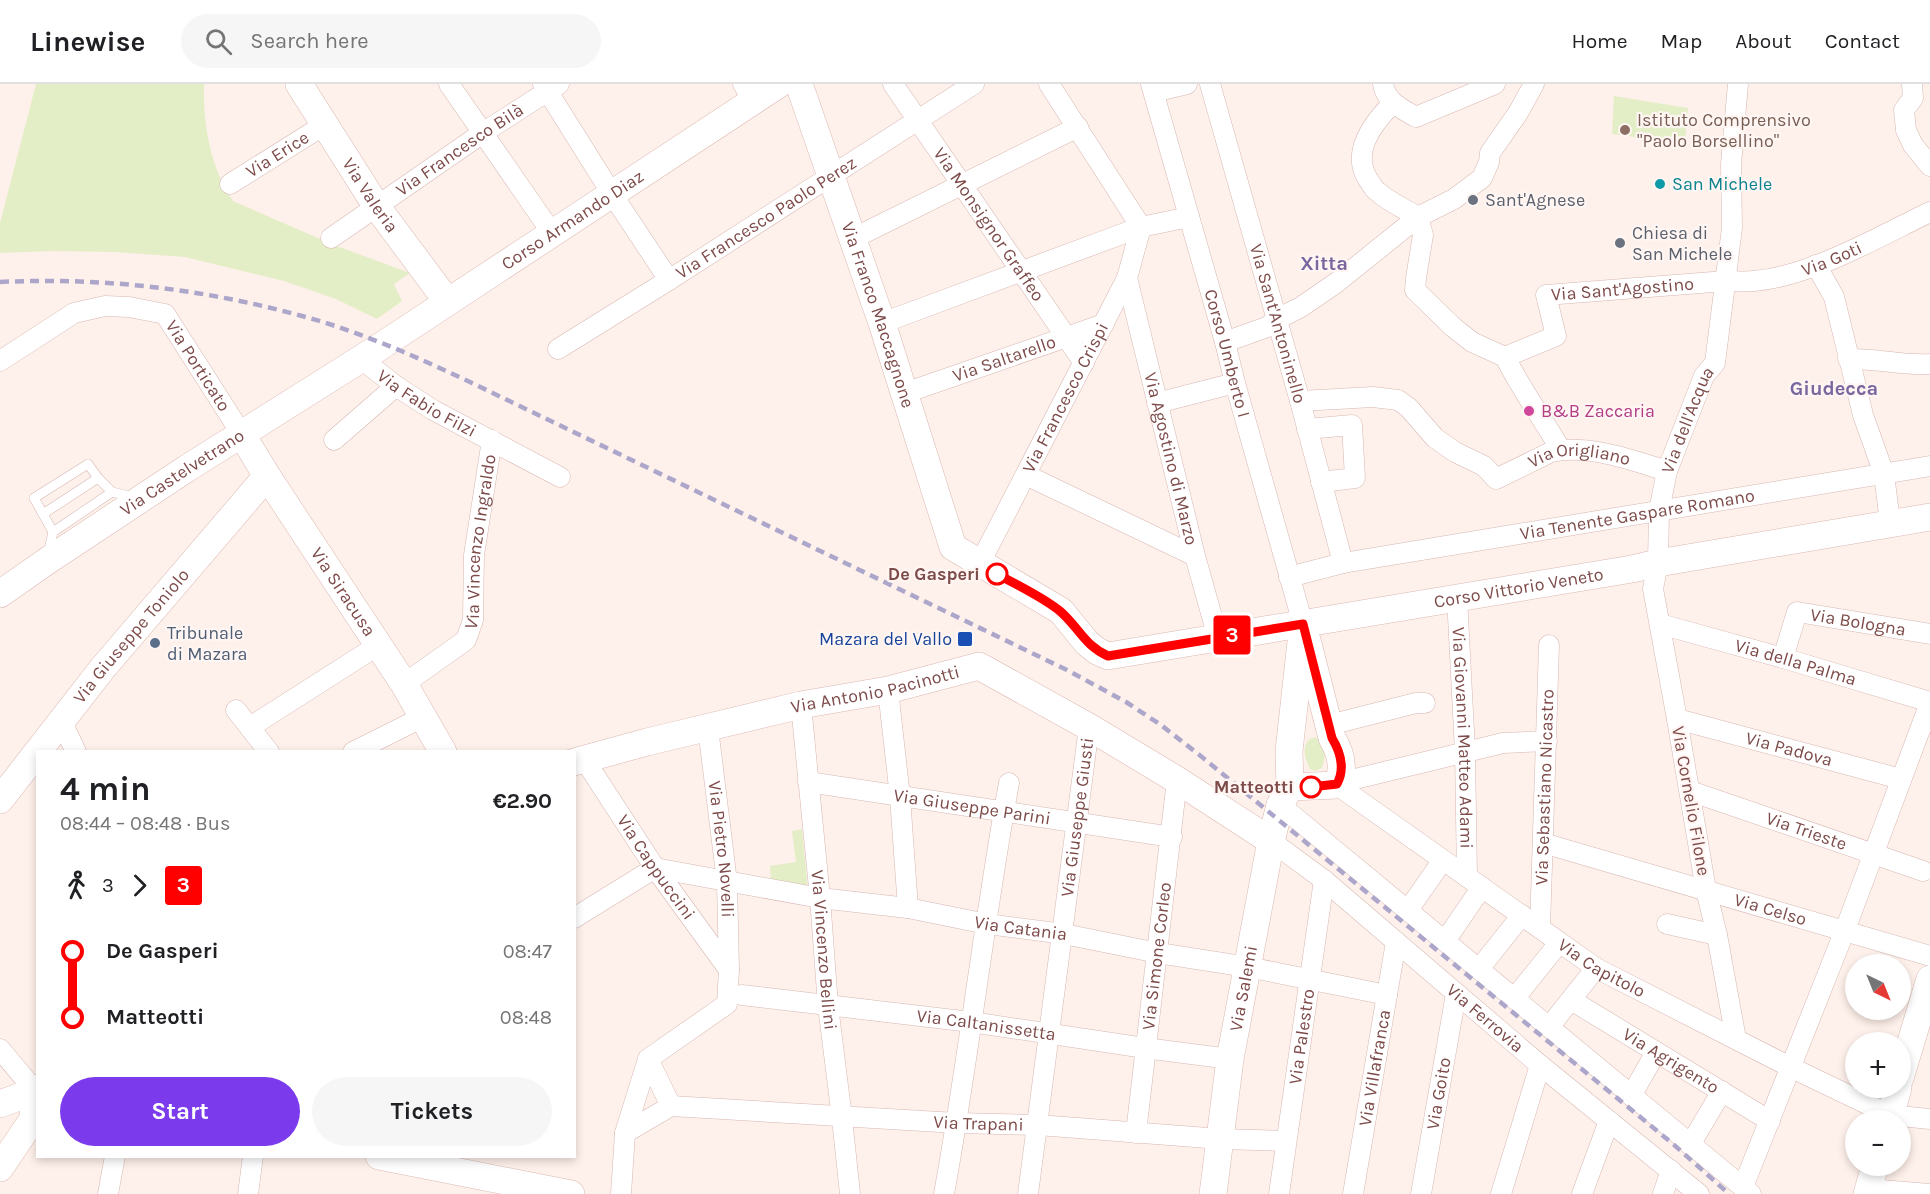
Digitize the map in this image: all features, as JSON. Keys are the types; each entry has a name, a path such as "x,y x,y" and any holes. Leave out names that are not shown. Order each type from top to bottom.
{"main road":[{"name":"Via Valeria","path":"298,84 377,207 447,301"},
{"name":"Corso Armando Diaz","path":"364,357 612,194 748,93 779,84"},
{"name":"Via Franco Maccagnone","path":"799,84 882,323 953,547 980,563"},
{"name":"Via Castelvetrano","path":"0,593 241,433 364,357"},
{"name":"Via Siracusa","path":"241,433 377,646 404,684 442,750"},
{"name":"Via Giuseppe Toniolo","path":"40,750 102,669 267,476"},
{"name":"Corso Vittorio Veneto","path":"980,563 1060,611 1087,643 1108,656 1930,517"},
{"path":"1285,796 1340,780 1339,750 1331,732 1303,624"},
{"name":"Via Salemi","path":"1213,1194 1230,1059 1271,841 1285,796 1303,624"},
{"name":"Via Antonio Pacinotti","path":"579,760 801,705 888,690 979,666 1089,727 1271,841"},
{"path":"1289,751 1301,734 1307,730 1316,727 1331,732"},
{"name":"Via Giuseppe Toniolo","path":"0,800 36,755"},
{"path":"1911,1051 1923,1022 1930,980"},
{"path":"0,1104 36,1090"},
{"path":"0,1168 33,1119 36,1097"},
{"path":"394,1158 571,1194"}],"street":[{"path":"449,84 552,233"},
{"name":"Via Monsignor Graffeo","path":"893,84 1084,363"},
{"name":"Via Francesco Paolo Perez","path":"558,349 974,84"},
{"path":"1049,84 1141,227"},
{"path":"1153,88 1187,84"},
{"name":"Via Sant'Antoninello","path":"1210,84 1300,401 1343,563"},
{"path":"1383,84 1383,88 1393,103 1416,117 1495,84"},
{"path":"1226,342 1267,327 1277,319 1301,307 1336,283 1418,217 1454,199 1482,177 1489,162 1490,153 1518,113 1534,84"},
{"name":"Via dell'Acqua","path":"1658,563 1659,511 1667,471 1704,376 1715,363 1732,228 1731,164 1738,84"},
{"path":"1912,84 1913,98 1904,110 1906,129 1913,145 1930,166"},
{"path":"550,87 612,194 669,280"},
{"name":"Via Francesco Bilà","path":"331,238 550,87"},
{"name":"Corso Umberto I","path":"1153,88 1226,342 1235,383 1303,624"},
{"path":"1393,103 1378,118 1363,144 1361,161 1366,176 1377,192 1418,217 1423,235 1415,291 1472,342 1505,357 1521,388 1545,422 1560,450"},
{"name":"Via Erice","path":"230,184 324,125"},
{"path":"852,239 1078,127"},
{"name":"Via Goti","path":"1726,281 1754,281 1780,277 1816,265 1930,212"},
{"path":"882,323 1141,227 1189,217"},
{"name":"Via Francesco Crispi","path":"980,563 1127,278 1141,227"},
{"path":"1816,265 1834,297 1863,415 1884,474 1890,522"},
{"name":"Via Agostino di Marzo","path":"1127,278 1195,556 1218,638"},
{"name":"Via Sant'Agostino","path":"1505,357 1556,336 1546,295 1726,281"},
{"name":"Via Porticato","path":"0,362 74,313 105,306 129,307 165,314 241,433"},
{"name":"Via Saltarello","path":"905,393 1104,324"},
{"name":"Via Fabio Filzi","path":"364,357 396,386 433,410 560,477"},
{"path":"1848,359 1870,358 1889,362 1930,364"},
{"path":"1157,403 1235,383"},
{"path":"334,440 396,386"},
{"name":"Via Origliano","path":"1300,401 1373,397 1398,400 1409,408 1435,438 1455,452 1484,466 1496,479 1551,452 1560,450 1600,453 1667,471"},
{"path":"1307,429 1352,425 1355,478 1321,482"},
{"name":"Via Vincenzo Ingraldo","path":"404,684 466,640 474,620 474,555 492,440"},
{"name":"Via Tenente Gaspare Romano","path":"1287,570 1343,563 1930,466"},
{"path":"1026,475 1195,556"},
{"name":"Via Cornelio Filone","path":"1658,563 1653,589 1706,890 1717,935 1736,1039"},
{"name":"Via Giovanni Matteo Adami","path":"1457,597 1475,882"},
{"name":"Via Bologna","path":"1783,658 1797,612 1930,634"},
{"name":"Via della Palma","path":"1660,624 1783,658 1930,703"},
{"name":"Via Sebastiano Nicastro","path":"1540,928 1550,645"},
{"path":"250,727 377,646"},
{"path":"888,690 900,797 908,908"},
{"path":"1331,732 1374,713 1425,703"},
{"path":"1285,796 1445,941 1747,1191 1790,1067 1845,930 1930,703"},
{"name":"Via Vincenzo Bellini","path":"801,705 828,1006 850,1194"},
{"path":"236,710 267,750"},
{"path":"357,750 423,717"},
{"name":"Via Padova","path":"1677,718 1901,779"},
{"path":"62,722 75,750"},
{"name":"Via Giuseppe Giusti","path":"1029,1194 1089,727"},
{"name":"Via Pietro Novelli","path":"708,728 727,882 729,973"},
{"path":"1340,780 1351,780 1503,743 1547,741"},
{"name":"Via Cappuccini","path":"579,760 729,973 734,999"},
{"name":"Via Simone Corleo","path":"1136,1133 1177,780"},
{"name":"Via Capitolo","path":"1340,780 1443,860 1596,968 1873,1110"},
{"name":"Via Giuseppe Parini","path":"808,782 1172,837"},
{"path":"944,1194 1009,783"},
{"name":"Via Trieste","path":"1690,791 1923,871"},
{"name":"Via Ferrovia","path":"1271,841 1324,880 1540,1065 1699,1194"},
{"name":"Via Celso","path":"1543,843 1930,956"},
{"path":"1408,909 1443,860"},
{"path":"576,917 655,868"},
{"name":"Via Catania","path":"655,868 820,898 908,908 987,924 1064,934 1387,995"},
{"name":"Via Palestro","path":"1279,1194 1324,880"},
{"path":"1445,941 1475,882"},
{"path":"1479,969 1522,915"},
{"path":"1667,924 1717,935"},
{"name":"Via Villafranca","path":"1353,1194 1396,942"},
{"path":"1515,999 1560,943"},
{"path":"1549,1027 1596,968"},
{"name":"Via Goito","path":"1421,1194 1456,994"},
{"path":"621,1194 625,1133 648,1059 734,999"},
{"name":"Via Caltanissetta","path":"734,999 828,1006 970,1022 1230,1059"},
{"name":"Via Agrigento","path":"1571,1000 1770,1121"},
{"path":"0,1049 36,1089"},
{"path":"1631,1096 1656,1052"},
{"path":"625,1133 671,1106 648,1059"},
{"path":"1501,1194 1540,1065"},
{"path":"1690,1145 1722,1090"},
{"name":"Via Trapani","path":"671,1106 842,1118 1038,1125 1221,1139 1286,1141"},
{"name":"Via Capitolo","path":"1911,1119 1930,1119"},
{"path":"1582,1194 1609,1121"},
{"path":"108,1194 115,1158"},
{"path":"248,1194 253,1158"},
{"path":"1663,1194 1671,1170"},
{"path":"1870,1183 1930,1194"}],"lane":[{"path":"47,561 53,532 34,498 88,464 112,492 141,499"},
{"path":"43,514 98,478"},
{"path":"53,532 112,492"}],"green space":[{"path":"36,84 204,84 205,114 213,160 233,201 334,245 410,273 394,284 402,301 377,319 336,299 284,281 185,257 116,252 0,253 0,223"},
{"path":"1614,96 1688,108 1685,144 1612,134"},
{"path":"1315,737 1322,743 1325,755 1322,768 1315,771 1310,769 1306,760 1305,746 1310,739"},
{"path":"802,829 808,891 771,883 770,866 796,862 792,831"}],"railway":[{"path":"0,282 115,283 190,292 302,316 367,337 472,383 1067,670 1126,702 1161,725 1202,757 1673,1144 1729,1194"}],"bus line":[{"name":"3","path":"997,574 1060,611 1087,643 1108,656 1303,624 1332,738 1339,750 1342,776 1337,784 1311,787"}],"place":[{"name":"Istituto Comprensivo \"Paolo Borsellino\"","path":"1625,130"},
{"name":"San Michele","path":"1660,184"},
{"name":"Sant'Agnese","path":"1473,200"},
{"name":"Chiesa di San Michele","path":"1620,243"},
{"name":"B&B Zaccaria","path":"1529,411"},
{"name":"De Gasperi","path":"997,574"},
{"name":"Mazara del Vallo","path":"965,639"},
{"name":"Tribunale di Mazara","path":"155,643"},
{"name":"Matteotti","path":"1311,787"}],"district":[{"name":"Xitta","path":"1324,263"},
{"name":"Giudecca","path":"1834,388"}]}
